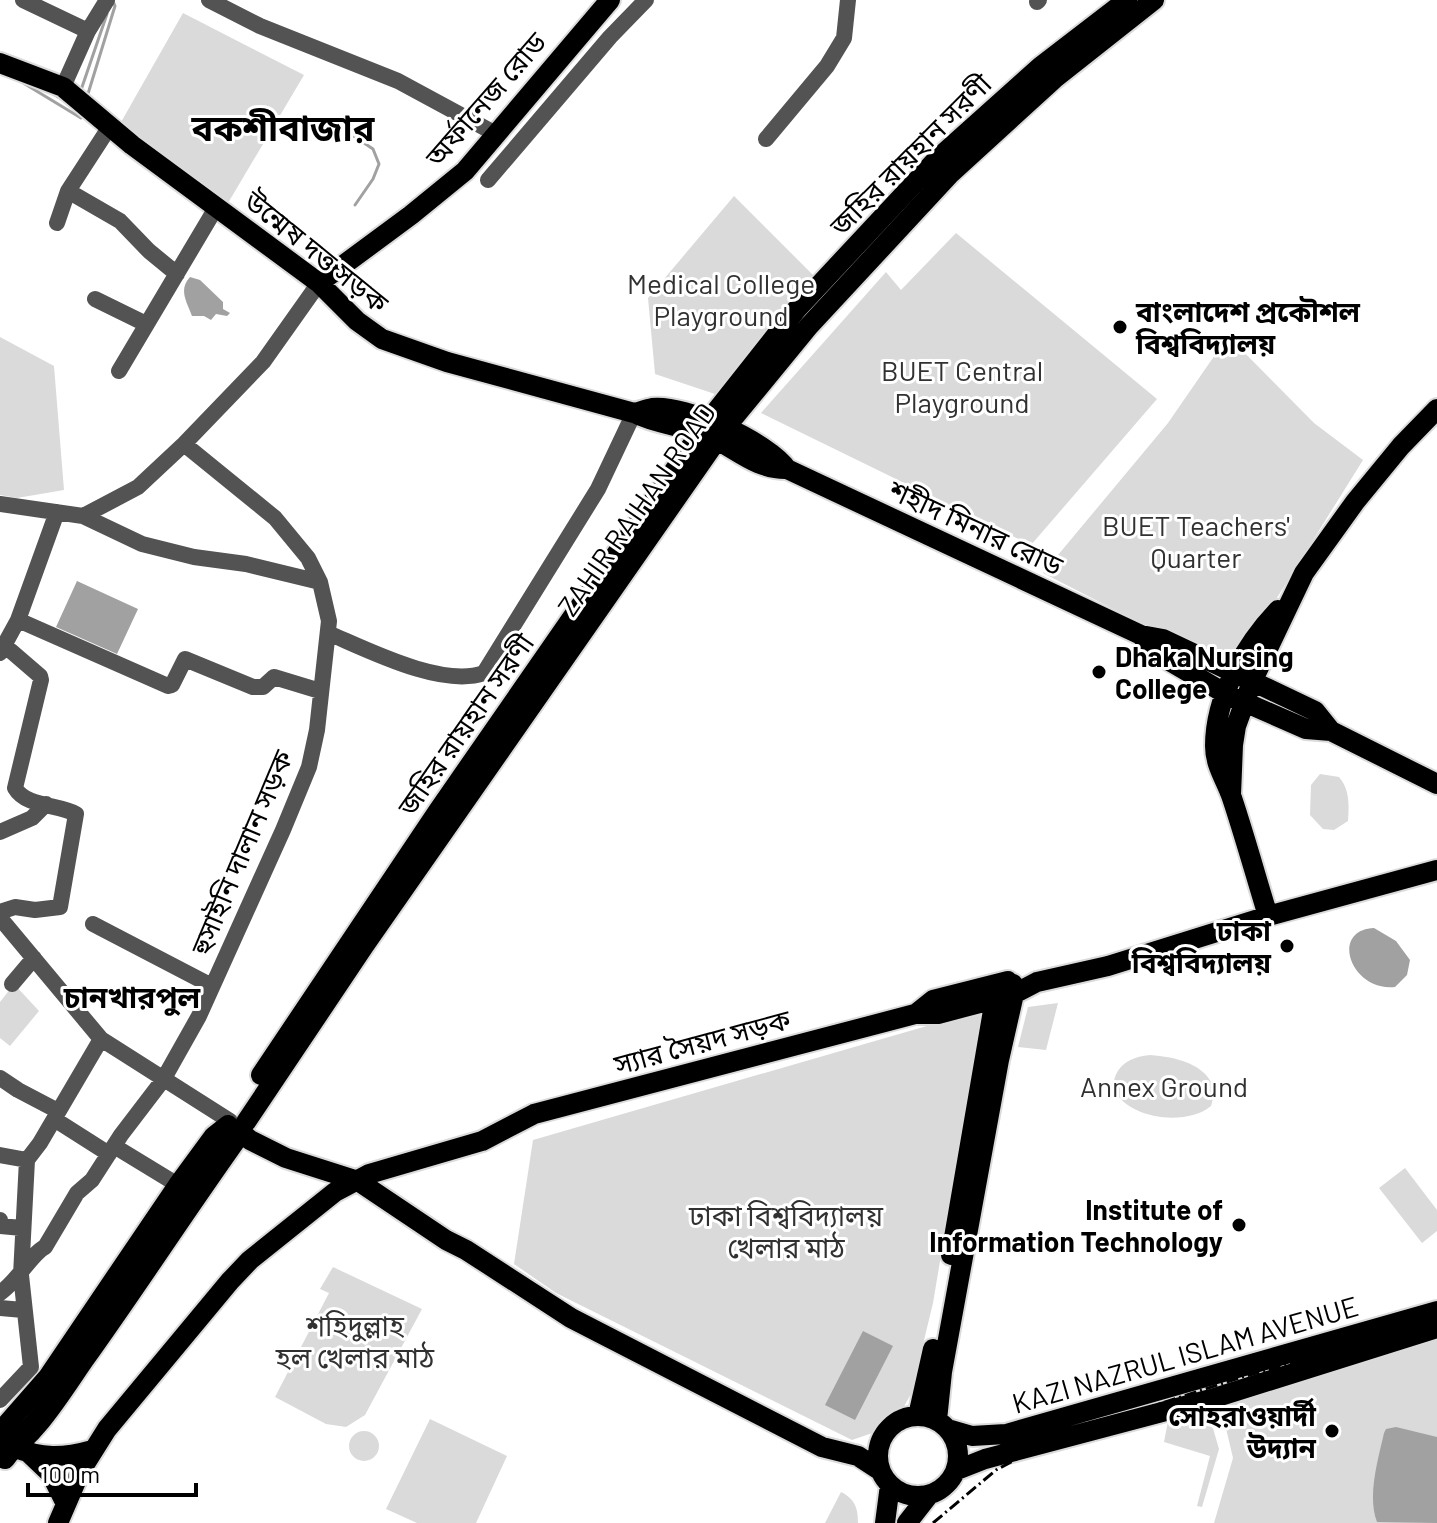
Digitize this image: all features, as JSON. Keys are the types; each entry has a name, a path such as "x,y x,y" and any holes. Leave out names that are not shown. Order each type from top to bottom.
{"highway":[{"path":"8,1449 236,1126"}],"main road":[{"name":"অর্ফানেজ রোড","path":"319,283 456,180 610,0"},
{"name":"জহির রায়হান সরণী","path":"714,430 796,310 935,161 1040,67 1127,0"},
{"name":"ZAHIR RAIHAN ROAD","path":"8,1449 38,1370 214,1136 236,1126 373,934 714,430 951,173 1054,79 1154,0"},
{"path":"0,52 23,63 34,74"},
{"name":"উন্মেষ দত্ত সড়ক","path":"0,63 63,87 132,145 319,283 382,339 416,353 634,413 649,421 714,430"},
{"path":"347,311 342,293 343,278 360,253"},
{"path":"1268,916 1231,795 1217,767 1215,747 1218,721 1235,698 1243,678 1304,573 1355,502 1401,446 1437,409"},
{"name":"শহীদ মিনার রোড","path":"714,430 778,456 787,469 1141,635 1163,639 1315,711 1331,731"},
{"name":"শহীদ মিনার রোড","path":"1141,635 1156,653 1235,698 1306,729 1331,731 1437,784"},
{"name":"স্যার সৈয়দ সড়ক","path":"353,1178 482,1141 534,1114 915,1014 938,1014 1010,988 1108,966 1268,916 1437,870"},
{"path":"935,1422 941,1307 1010,988"},
{"path":"236,1126 261,1140 353,1178 571,1318 822,1447 858,1456 901,1493 914,1497 928,1496 940,1490 957,1470 959,1455 956,1441 935,1422 908,1417 890,1428 879,1447 858,1456"},
{"path":"62,1513 92,1450 131,1398 230,1281 250,1260 353,1178"},
{"name":"KAZI NAZRUL ISLAM AVENUE","path":"935,1422 972,1436 1006,1434 1436,1319"},
{"name":"KAZI NAZRUL ISLAM AVENUE","path":"957,1470 1025,1448 1211,1399 1436,1319"},
{"path":"879,1447 885,1478 885,1523"},
{"path":"8,1449 61,1457 92,1450"},
{"path":"8,1449 51,1474 62,1513"},
{"path":"907,1523 928,1496"}],"street":[{"path":"23,0 88,31"},
{"path":"63,87 88,31 107,0"},
{"path":"209,0 260,26 398,81 496,134"},
{"path":"488,180 610,37 646,0"},
{"path":"766,139 827,66 844,38 848,0"},
{"path":"57,223 68,191 105,134"},
{"path":"68,191 120,221 177,274"},
{"path":"119,371 217,206"},
{"path":"83,516 138,487 184,444 263,362 319,283"},
{"path":"95,299 146,324"},
{"path":"328,633 403,665 426,671 469,676 484,673 598,489 634,413"},
{"name":"হুসাইনি দালান সড়ক","path":"0,1293 21,1275 37,1251 45,1247 77,1193 92,1180 181,1051 309,767 317,730 329,621 320,582 308,558 275,518 184,444"},
{"path":"0,504 83,516 142,544 320,582"},
{"path":"57,512 18,620 1,649 40,676 41,680 15,788 28,800 76,814 60,907 35,910 15,907 2,922 101,1039 236,1126"},
{"path":"18,620 168,686 172,685 185,659 253,687 263,687 274,677 320,691"},
{"path":"0,832 32,818 46,804"},
{"path":"93,924 212,986"},
{"path":"12,984 34,958"},
{"path":"3,1390 38,1370 23,1310 21,1275 27,1160 101,1039"},
{"path":"0,1078 112,1150 178,1185"},
{"path":"0,1155 27,1160"},
{"path":"0,1220 0,1226 22,1228"},
{"path":"0,1308 23,1310"}],"green space":[{"path":"183,13 304,75 228,203 116,131"},
{"name":"Medical College Playground","path":"734,196 814,276 715,394 655,374 648,298"},
{"name":"BUET Central Playground","path":"956,233 1157,399 1031,545 761,413 886,272 901,290"},
{"name":"BUET Teachers' Quarter","path":"1228,336 1314,423 1363,460 1232,670 1043,573 1168,423"},
{"path":"0,337 54,366 64,490 17,498 0,495"},
{"path":"1320,774 1339,777 1347,792 1348,821 1334,830 1323,829 1310,815 1311,785"},
{"path":"14,984 39,1011 10,1046 0,1038 0,1002"},
{"path":"1058,1003 1046,1050 1018,1047 1028,1007"},
{"name":"ঢাকা বিশ্ববিদ্যালয় খেলার মাঠ","path":"982,1010 933,1303 911,1394 898,1417 881,1430 852,1440 556,1293 514,1264 533,1140"},
{"name":"Annex Ground","path":"1150,1055 1179,1060 1198,1068 1211,1081 1215,1091 1211,1106 1200,1113 1172,1118 1143,1113 1120,1098 1113,1087 1120,1068 1130,1060"},
{"path":"1405,1168 1437,1210 1437,1231 1422,1243 1379,1188"},
{"name":"শহিদুল্লাহ হল খেলার মাঠ","path":"333,1267 422,1309 365,1415 346,1427 326,1424 275,1397 329,1293 320,1289"},
{"name":"সোহরাওয়ার্দী উদ্যান","path":"1437,1336 1437,1523 1214,1523 1233,1458 1220,1403"},
{"path":"1206,1404 1219,1449 1202,1507 1197,1506 1210,1456 1164,1442 1169,1416"},
{"path":"430,1419 507,1456 476,1523 417,1523 386,1509"},
{"path":"364,1431 375,1435 379,1446 375,1457 364,1461 353,1457 349,1446 353,1435"},
{"path":"841,1492 855,1504 858,1523 825,1523"}],"shaded area":[{"path":"190,277 200,280 223,302 223,309 230,313 227,316 216,314 211,320 204,316 192,316 184,291"},
{"path":"77,581 138,609 117,654 56,627"},
{"path":"1374,928 1396,941 1410,960 1407,975 1395,987 1380,986 1367,980 1351,960 1349,949 1352,939 1360,931"},
{"path":"863,1331 893,1346 855,1420 825,1405"},
{"path":"1396,1427 1437,1437 1437,1523 1377,1522 1373,1490 1377,1466 1384,1433 1386,1429"}],"waterway":[{"path":"87,97 115,6 113,1"},
{"path":"81,90 107,14"},
{"path":"20,81 81,118"},
{"path":"50,92 68,103"},
{"path":"325,117 373,149 379,164 373,179"},
{"path":"355,205 373,179"}],"railway":[{"path":"933,1523 996,1470 1058,1437 1242,1377 1437,1324"}],"place":[{"name":"বাংলাদেশ প্রকৌশল বিশ্ববিদ্যালয়","path":"1120,327"},
{"name":"Dhaka Nursing College","path":"1099,672"},
{"name":"ঢাকা বিশ্ববিদ্যালয়","path":"1287,946"},
{"name":"Institute of Information Technology","path":"1239,1225"},
{"name":"সোহরাওয়ার্দী উদ্যান","path":"1332,1431"}],"district":[{"name":"বকশীবাজার","path":"283,126"},
{"name":"চানখারপুল","path":"132,996"}]}
